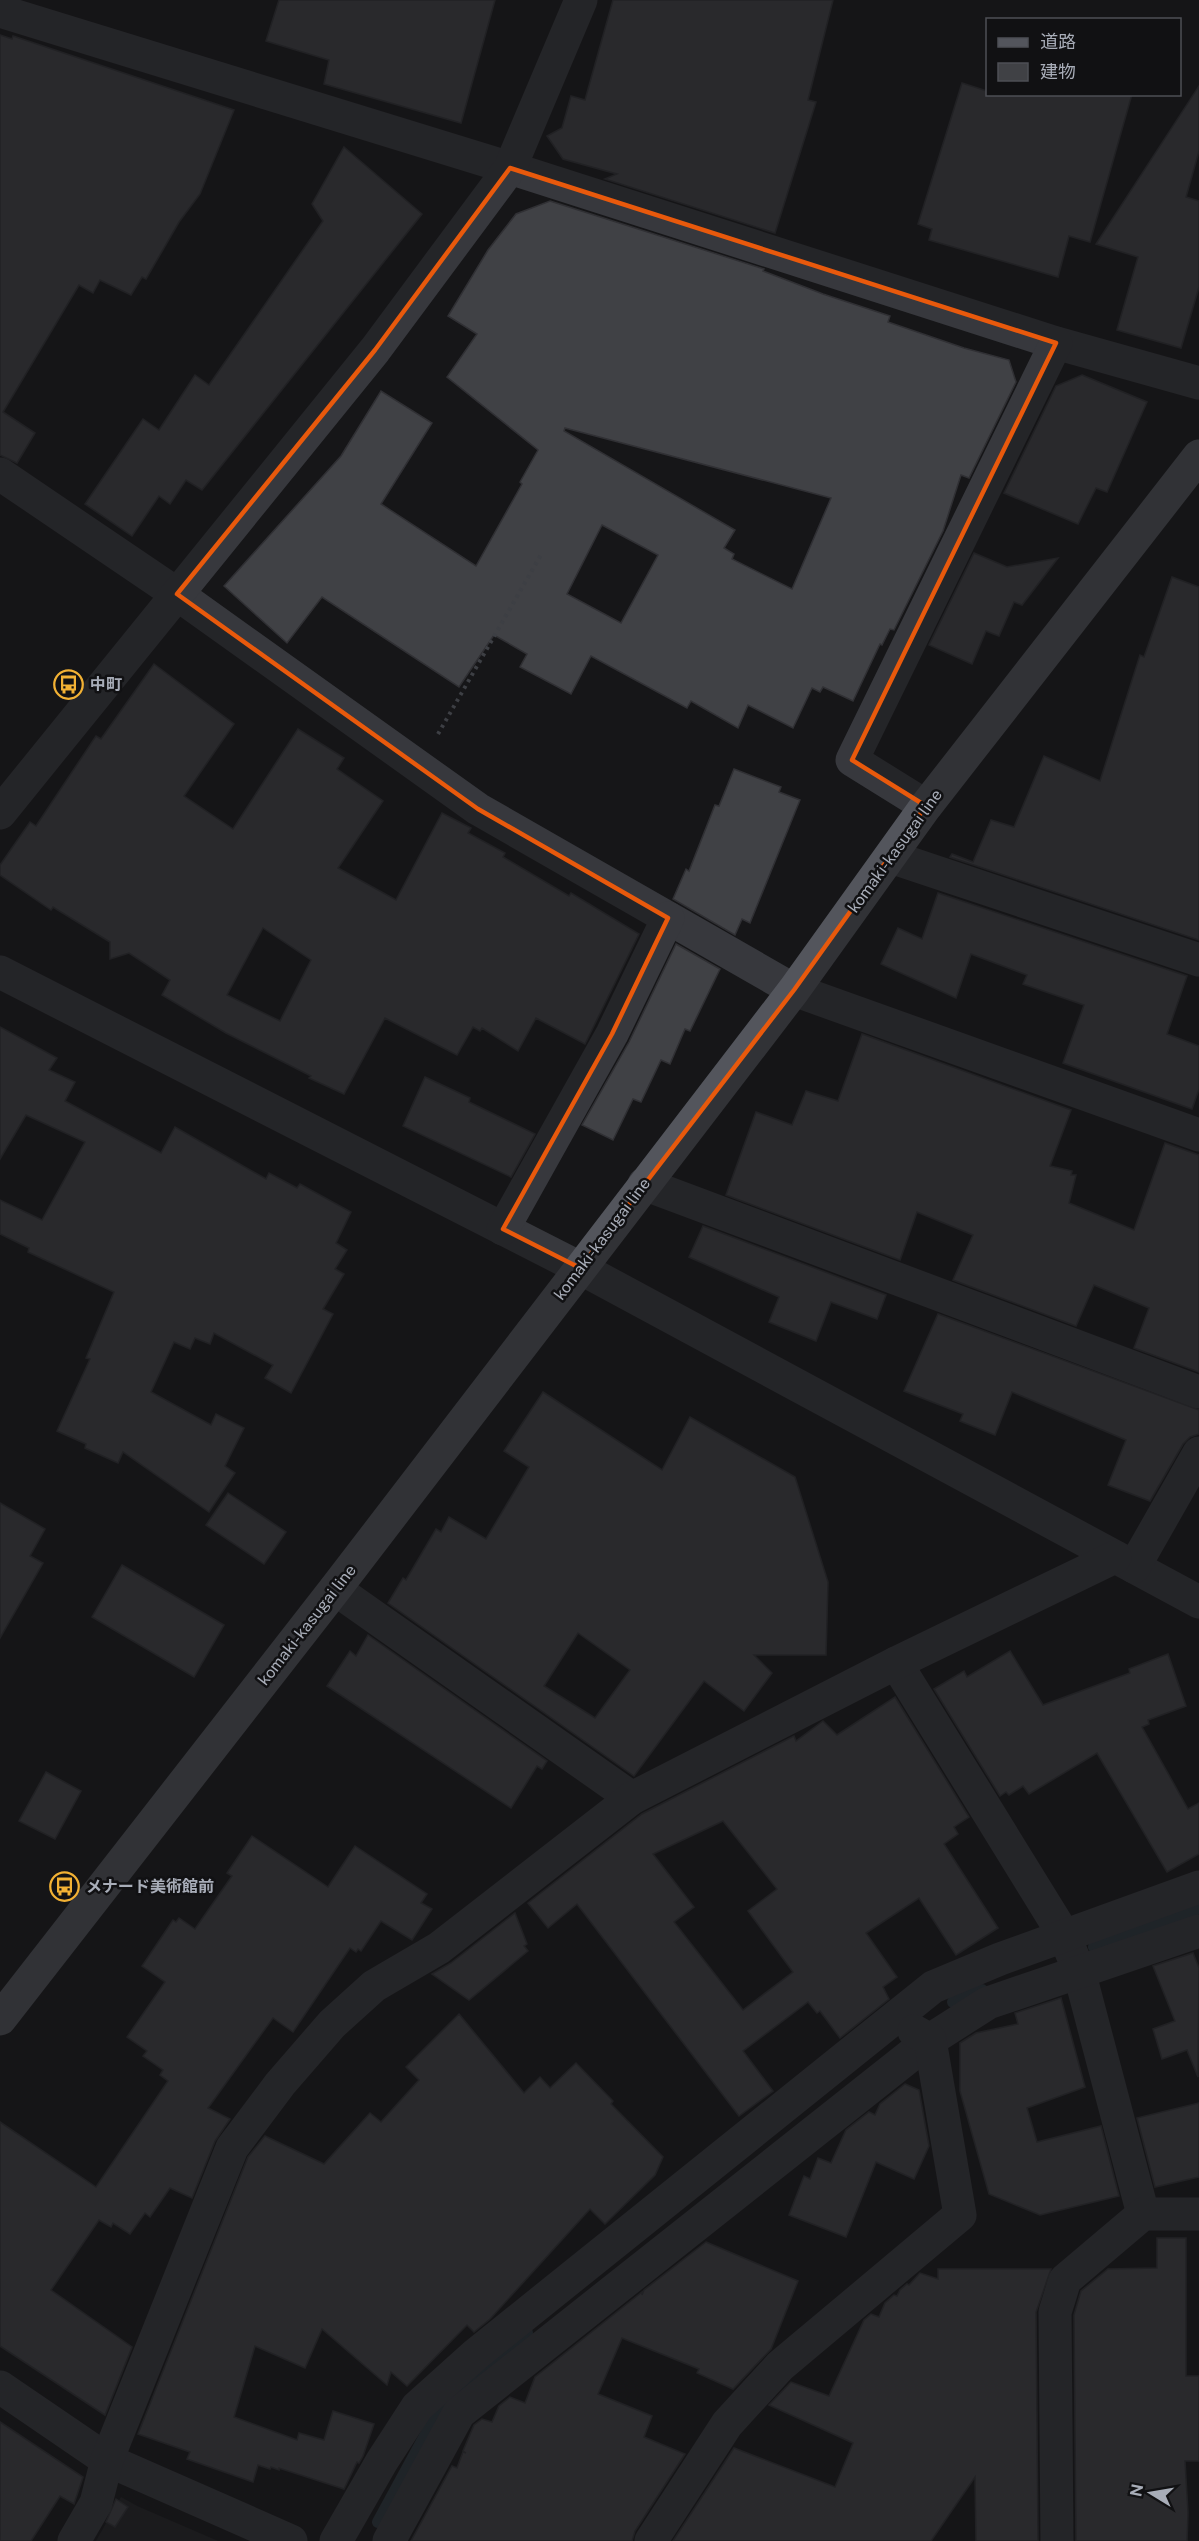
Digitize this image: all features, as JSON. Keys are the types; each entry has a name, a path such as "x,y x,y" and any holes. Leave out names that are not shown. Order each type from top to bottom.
{"main road":[{"name":"komaki-kasugai line","path":"0,2019 335,1589 794,990 926,806 1199,456"}],"street":[{"path":"0,813 375,350 510,168 581,0"},
{"path":"0,11 510,168 1056,343 1199,383"},
{"path":"926,806 852,760 1056,343"},
{"path":"0,474 177,594 478,809 794,990 1199,1135"},
{"path":"891,857 1199,960"},
{"path":"503,1229 612,1034 668,918"},
{"path":"0,972 580,1268 1199,1602"},
{"path":"644,1184 1199,1392"},
{"path":"74,2541 96,2503 107,2460 232,2148 280,2084 332,2024 374,1986 439,1948 632,1798 896,1663 1124,1562 1199,1453"},
{"path":"335,1589 632,1798"},
{"path":"896,1663 1065,1937 1079,1971 1143,2214"},
{"path":"336,2541 382,2461 417,2407 476,2354 933,1987 1000,1959 1199,1887"},
{"path":"388,2541 459,2413 930,2040 988,2003 1199,1931"},
{"path":"651,2541 726,2424 780,2366 960,2215 930,2040 895,2019"},
{"path":"1057,2541 1055,2312 1065,2280 1143,2214 1199,2214"},
{"path":"0,2386 107,2460 291,2541"}],"path":[{"path":"419,767 542,553"}],"highlighted area":[{"path":"510,168 1056,343 852,760 926,806 794,990 580,1268 503,1229 612,1034 668,918 478,809 177,594 375,350"}],"shaded area":[{"path":"121,2497 137,2506 218,2541 96,2541"}],"building":[{"path":"279,0 495,0 461,123 324,84 329,60 266,41"},
{"path":"613,0 833,0 808,100 816,102 775,233 605,179 617,174 563,159 547,136 562,128 571,96 585,100"},
{"path":"0,35 12,39 13,36 234,110 200,194 179,222 146,279 142,277 131,295 100,280 93,293 79,285 3,412 35,433 17,463 0,455"},
{"path":"962,83 986,91 986,96 1131,96 1090,242 1069,236 1058,277 929,240 932,229 918,224"},
{"path":"1199,86 1199,151 1186,197 1199,201 1199,287 1181,348 1117,330 1138,257 1096,244"},
{"path":"344,147 422,214 202,490 186,480 170,504 159,496 132,536 85,504 143,419 159,430 195,375 209,385 323,221 312,204"},
{"path":"550,201 764,269 763,271 823,294 890,316 888,322 964,348 1009,360 1016,382 969,478 961,475 943,531 894,630 890,629 882,645 880,644 853,701 823,687 820,692 812,688 793,728 748,705 738,728 691,701 687,708 591,656 571,694 520,667 527,654 494,635 459,687 322,597 287,643 224,586 341,456 381,391 432,423 381,504 476,566 522,484 520,482 538,450 447,377 477,334 448,316 488,250 516,214","holes":["565,428 831,498 792,589 732,559 734,554 724,548 735,530 564,431","602,525 658,555 621,623 567,594"]},
{"path":"1082,375 1147,402 1107,492 1096,488 1078,524 1004,493 1056,386"},
{"path":"974,553 1007,567 1058,558 1022,605 1014,602 999,636 986,631 972,664 929,645"},
{"path":"1172,577 1199,587 1199,940 950,857 952,854 973,862 991,820 1014,827 1044,756 1100,781 1140,655 1144,657"},
{"path":"154,664 234,724 184,796 233,829 298,729 344,758 337,769 383,801 338,868 396,900 442,813 471,828 468,833 505,853 503,857 569,896 571,893 639,934 585,1044 536,1018 518,1051 482,1028 480,1031 473,1027 457,1055 385,1018 344,1094 309,1078 311,1076 226,1033 162,995 170,980 129,953 110,959 110,942 53,907 51,910 0,875 0,865 30,822 36,826 96,736 101,739","holes":["263,928 311,960 280,1021 227,995"]},
{"path":"734,769 781,787 779,792 800,800 750,923 742,919 735,935 673,899 686,869 689,871 715,805 719,806"},
{"path":"938,893 1187,976 1167,1034 1199,1046 1199,1089 1192,1109 1063,1063 1084,1005 1023,984 1027,975 971,954 956,998 881,964 898,928 922,939"},
{"path":"676,944 720,969 690,1031 685,1029 670,1064 661,1060 641,1102 633,1099 613,1140 582,1125 629,1042"},
{"path":"0,1027 57,1058 49,1070 75,1082 65,1101 161,1153 175,1127 266,1179 269,1173 297,1188 300,1184 351,1212 336,1243 347,1250 335,1269 344,1274 323,1309 333,1314 291,1393 265,1378 273,1365 214,1333 210,1344 195,1338 190,1349 174,1342 151,1392 211,1425 216,1414 244,1428 225,1466 235,1473 209,1512 123,1452 118,1463 85,1448 86,1444 57,1431 90,1359 86,1358 114,1292 28,1252 29,1248 0,1234 0,1200 42,1220 85,1142 26,1115 0,1159"},
{"path":"862,1034 1071,1110 1050,1166 1072,1171 1071,1175 1076,1175 1069,1203 1134,1230 1165,1143 1199,1155 1199,1372 1134,1348 1149,1308 1094,1285 1076,1326 953,1280 973,1235 917,1212 900,1260 726,1195 756,1112 792,1125 806,1091 838,1101"},
{"path":"425,1077 470,1098 469,1102 535,1134 511,1177 403,1126"},
{"path":"703,1226 886,1295 877,1319 831,1302 816,1341 769,1322 779,1297 689,1257"},
{"path":"938,1314 1199,1410 1199,1434 1190,1437 1183,1444 1150,1501 1108,1485 1126,1440 1012,1392 995,1435 960,1421 963,1414 904,1391"},
{"path":"543,1392 662,1470 690,1417 795,1477 828,1582 826,1655 754,1655 772,1673 744,1711 704,1681 634,1776 388,1603 403,1578 406,1580 436,1529 441,1532 449,1517 486,1539 529,1467 504,1451","holes":["578,1633 630,1670 595,1718 544,1686"]},
{"path":"228,1493 286,1532 264,1564 206,1525"},
{"path":"0,1503 45,1529 30,1556 43,1563 0,1638"},
{"path":"122,1565 224,1625 194,1677 92,1617"},
{"path":"368,1635 547,1761 542,1769 537,1766 511,1808 327,1686 350,1651 356,1656"},
{"path":"1010,1651 1043,1705 1130,1673 1129,1669 1168,1654 1186,1706 1148,1720 1149,1724 1142,1727 1188,1809 1199,1803 1199,1854 1167,1872 1097,1753 1029,1794 1023,1786 1009,1795 1006,1792 1000,1796 934,1689 964,1671 967,1677"},
{"path":"895,1697 969,1817 954,1827 958,1834 944,1844 998,1928 956,1955 919,1898 866,1933 897,1977 883,1987 889,1999 840,2038 820,2011 817,2013 808,2002 743,2051 773,2091 739,2116 577,1904 548,1928 528,1903 642,1814 794,1736 796,1741 823,1721 837,1735","holes":["723,1821 777,1889 748,1911 793,1972 743,2010 674,1922 694,1907 653,1854"]},
{"path":"46,1772 81,1791 55,1839 19,1821"},
{"path":"252,1836 328,1887 355,1846 427,1894 421,1903 432,1909 412,1940 381,1921 361,1951 358,1949 356,1952 350,1948 293,2032 273,2018 208,2108 230,2119 215,2141 192,2198 170,2188 150,2217 145,2213 130,2234 113,2223 111,2227 99,2220 51,2290 132,2347 105,2415 0,2346 0,2122 96,2187 168,2081 160,2075 163,2070 143,2056 147,2051 127,2037 165,1982 142,1966 173,1920 176,1922 179,1918 195,1929 232,1876 227,1873"},
{"path":"515,1913 527,1944 524,1946 528,1951 469,2000 432,1974 451,1963"},
{"path":"1193,1953 1199,1968 1198,2077 1187,2050 1162,2059 1153,2029 1175,2021 1153,1966"},
{"path":"1061,1998 1085,2087 1027,2108 1037,2142 1101,2126 1119,2196 1040,2215 989,2194 960,2091 960,2043 976,2033 1018,2024 1015,2013"},
{"path":"459,2014 524,2093 540,2077 550,2088 576,2063 613,2101 611,2104 663,2157 655,2175 605,2224 590,2209 490,2319 474,2332 467,2325 407,2386 391,2372 387,2385 322,2329 305,2368 255,2346 234,2417 297,2440 299,2433 324,2440 333,2411 374,2424 363,2456 359,2463 357,2462 344,2489 279,2468 279,2470 271,2467 270,2469 258,2465 253,2482 187,2459 190,2452 138,2434 248,2157 265,2136 324,2164 370,2113 381,2122 419,2080 406,2067"},
{"path":"905,2084 919,2090 929,2146 914,2179 876,2162 846,2237 789,2215 804,2176 810,2179 818,2158 831,2163 846,2130 869,2112 875,2115 880,2104"},
{"path":"1199,2103 1199,2177 1155,2187 1137,2118"},
{"path":"1157,2238 1186,2238 1186,2376 1199,2376 1199,2461 1185,2461 1187,2541 1076,2541 1074,2315 1081,2291 1108,2269 1157,2268"},
{"path":"706,2242 798,2281 771,2349 733,2389 697,2373 699,2369 622,2338 598,2394 652,2416 644,2437 685,2454 635,2531 632,2541 411,2541 452,2466 457,2468 463,2452 466,2453 463,2451 474,2425 482,2419 492,2422 499,2406 510,2397 525,2403 535,2377 642,2292 642,2295 644,2290"},
{"path":"938,2269 1051,2269 1036,2312 1038,2541 976,2541 975,2477 931,2541 673,2541 734,2448 835,2487 853,2443 769,2405 791,2382 829,2396 864,2320 871,2314 879,2317 885,2303 894,2295 897,2296 900,2290 907,2284 909,2285 920,2273 938,2279"},
{"path":"0,2422 83,2477 74,2504 60,2496 31,2541 0,2541"},
{"path":"116,2499 128,2507 115,2527 106,2522"}],"waterway":[{"path":"1094,1947 1199,1908"},
{"path":"953,2002 982,1990"},
{"path":"378,2522 440,2408 527,2333"}],"place":[{"name":"中町","path":"69,684"},
{"name":"メナード美術館前","path":"65,1886"}]}
